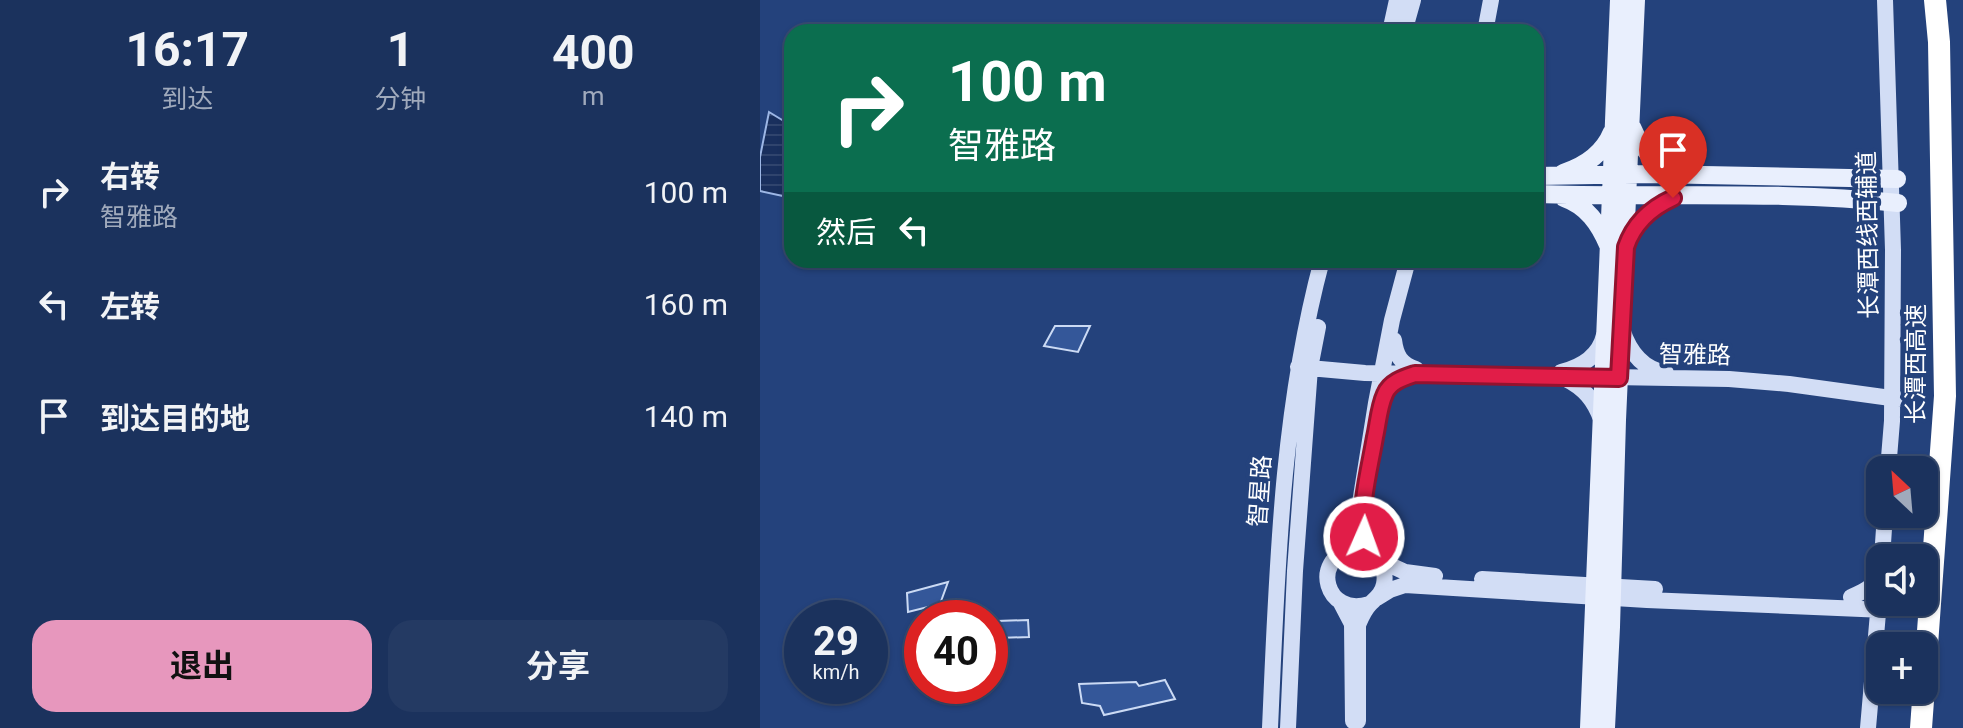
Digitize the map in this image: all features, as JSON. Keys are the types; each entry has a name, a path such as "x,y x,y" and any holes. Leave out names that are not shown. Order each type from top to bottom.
{"highway":[{"name":"长潭西高速","path":"1921,728 1945,396 1939,42 1935,0"},
{"name":"长潭西高速","path":"1936,728 1959,396 1954,41 1950,0"}],"main road":[{"path":"1606,728 1603,630 1605,549 1628,2"},
{"path":"1622,125 1654,161 1665,169 1683,175"},
{"path":"1544,184 1593,158 1622,125"},
{"path":"1544,185 1620,175 1894,179"},
{"path":"1544,185 1620,196 1823,196 1895,203"},
{"path":"1544,186 1587,211 1618,248"},
{"path":"1618,248 1646,214 1666,201 1683,195"},
{"path":"1589,728 1603,630"}],"street":[{"path":"1392,24 1397,0"},
{"path":"1406,24 1413,0"},
{"path":"1484,24 1488,0"},
{"name":"长潭西线西辅道","path":"1888,0 1890,142 1894,179"},
{"name":"长潭西线西辅道","path":"1888,0 1895,203 1895,456"},
{"path":"1849,178 1877,166 1888,151 1890,142"},
{"path":"1852,199 1874,206 1888,220 1893,233"},
{"name":"长潭西线西辅道","path":"1889,456 1895,395 1895,203"},
{"name":"智星路","path":"1270,728 1287,457 1321,268"},
{"name":"智星路","path":"1288,728 1305,364 1331,268"},
{"path":"1409,268 1378,404 1355,534 1329,569 1329,589 1341,603 1360,607 1405,585 1866,603"},
{"path":"1318,325 1324,350 1334,363 1349,368 1370,384 1378,404"},
{"path":"1558,374 1579,367 1588,360 1614,329 1640,361 1664,376"},
{"path":"1349,368 1379,357 1391,341"},
{"path":"1391,341 1398,358 1416,371"},
{"path":"1860,391 1885,376 1893,358"},
{"name":"智雅路","path":"1305,364 1385,371 1664,376 1758,381 1895,395"},
{"path":"1341,603 1352,624 1353,721 1358,721 1358,625 1363,612 1383,590 1385,581 1384,572 1364,537 1363,514 1378,404 1389,387 1416,371"},
{"path":"1558,374 1587,393 1609,419 1631,390 1664,376"},
{"path":"1860,391 1883,409 1891,429"},
{"path":"1561,589 1584,574 1605,549 1624,576 1647,594"},
{"path":"1340,555 1357,550 1391,567 1414,574 1561,589 1586,609 1603,630 1620,609 1647,594"},
{"path":"1850,602 1866,590"},
{"path":"1850,602 1867,617 1876,632"},
{"path":"1871,728 1873,704"},
{"path":"1871,728 1874,704"}],"water":[{"path":"769,112 784,121 784,196 760,191 760,157"}],"building":[{"path":"1055,326 1090,326 1078,352 1044,346"},
{"path":"948,582 941,600 907,600 907,593"},
{"path":"1028,620 1029,637 1008,638 1008,621"},
{"path":"1165,680 1175,699 1104,715 1100,706 1082,703 1079,684 1136,682 1139,686"}],"route":[{"path":"1364,537 1363,514 1369,475 1381,405 1389,387 1415,374 1619,378 1628,239 1646,214 1673,198"}]}
